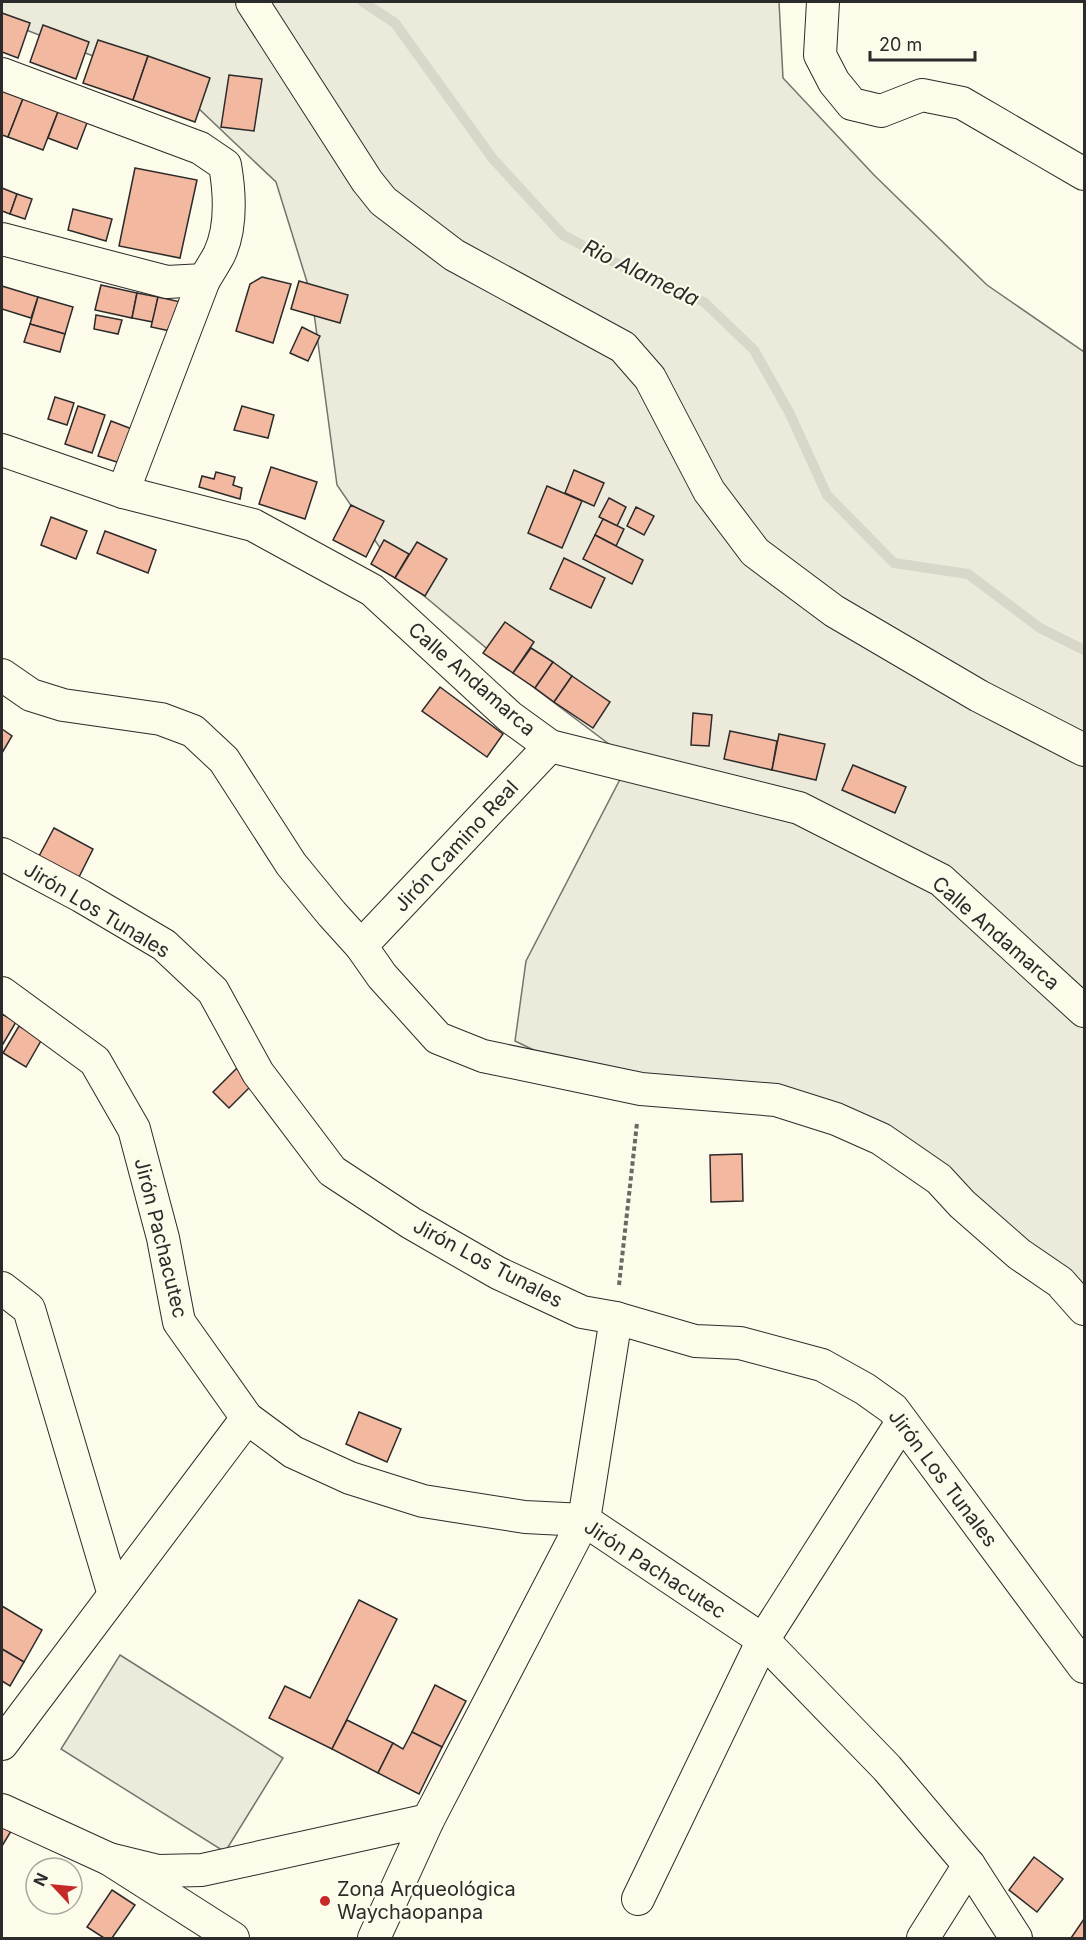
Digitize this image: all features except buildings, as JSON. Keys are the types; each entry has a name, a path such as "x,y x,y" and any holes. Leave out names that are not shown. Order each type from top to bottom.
{"street":[{"path":"252,2 367,181 383,201 454,255 623,347 650,378 709,492 755,552 834,611 979,696 1084,750"},
{"path":"823,2 820,55 834,82 852,104 881,111 922,95 962,103 1084,174"},
{"path":"2,74 200,148 225,165 229,190 228,224 220,254 204,280 123,492"},
{"path":"2,239 167,282 204,280"},
{"name":"Calle Andamarca","path":"2,450 123,492 253,525 372,590 510,717 550,746 799,808 940,880 1084,1011"},
{"path":"2,675 31,695 63,705 161,718 193,731 224,760 291,864 361,946 382,976 438,1038 483,1056 641,1089 776,1100 836,1119 881,1140 939,1179 962,1204 1019,1254 1060,1282 1084,1308"},
{"name":"Jirón Camino Real","path":"361,946 550,746"},
{"name":"Jirón Los Tunales","path":"2,854 81,896 164,945 213,991 258,1073 332,1171 411,1223 498,1273 582,1312 616,1318 695,1341 740,1343 822,1365 865,1389 893,1409 1084,1667"},
{"name":"Jirón Pachacutec","path":"2,993 95,1061 106,1080 134,1129 163,1238 179,1322 247,1418 294,1452 350,1478 423,1501 525,1517 584,1520 763,1640 887,1768 969,1864 1016,1938"},
{"path":"2,1288 29,1309 114,1594"},
{"path":"374,1938 428,1820 584,1520 616,1318"},
{"path":"2,1744 247,1418"},
{"path":"638,1899 763,1640 902,1422"},
{"path":"2,1810 110,1859 233,1938"},
{"path":"110,1859 158,1871 202,1870 428,1820"},
{"path":"923,1938 969,1864"}],"path":[{"path":"616,1318 641,1089"}],"shaded area":[{"path":"2,2 779,2 783,78 874,175 987,285 1084,352 1084,1301 896,1140 596,1080 515,1041 526,961 630,760 528,683 398,574 337,485 312,298 276,182 178,89 16,26 2,23"},
{"path":"120,1655 283,1758 225,1852 61,1749"}],"waterway":[{"name":"Rio Alameda","path":"363,2 395,23 493,159 563,235 633,272 704,302 754,350 789,412 827,495 894,563 968,574 1040,628 1084,650"}],"place":[{"name":"Zona Arqueológica Waychaopanpa","path":"325,1901"}]}
